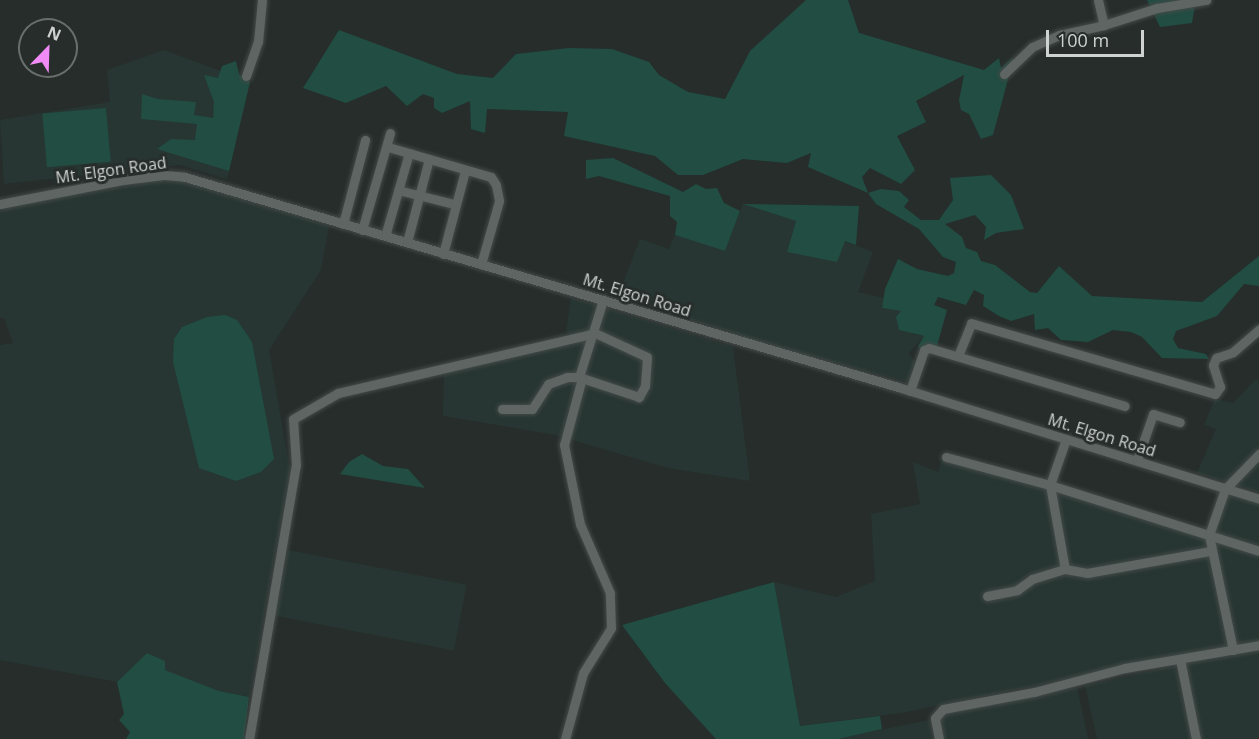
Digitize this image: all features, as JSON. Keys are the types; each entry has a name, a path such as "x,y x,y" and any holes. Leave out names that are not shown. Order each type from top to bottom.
{"street":[{"path":"246,76 258,42 261,0"},
{"path":"1098,0 1104,25"},
{"path":"1004,74 1032,47 1059,35 1104,25 1157,8 1206,0"},
{"path":"362,230 388,147 390,133"},
{"path":"343,224 365,140"},
{"path":"388,147 491,177 498,189 499,201 481,264"},
{"path":"385,236 409,153"},
{"path":"407,242 429,159"},
{"path":"443,254 454,204 465,171"},
{"name":"Mt. Elgon Road","path":"0,204 123,180 175,176 910,391 1259,499"},
{"path":"398,190 454,204"},
{"path":"565,739 583,673 611,628 610,593 580,524 564,445 581,377 596,333 603,300"},
{"path":"958,356 971,322 1215,394 1220,387 1213,364 1216,358 1233,352 1259,329"},
{"path":"249,739 296,465 292,419 338,393 596,333 644,353 644,391 639,397 581,377 567,377 548,384 532,409 502,409"},
{"path":"910,391 924,350 929,348 1125,406"},
{"path":"1137,460 1153,414 1180,422"},
{"path":"1065,569 1050,485 1066,439"},
{"path":"1233,650 1209,535 1224,489 1259,454"},
{"path":"946,457 1050,485 1259,551"},
{"path":"987,596 1017,590 1032,579 1065,569 1087,573 1211,551"},
{"path":"939,739 935,718 943,709 1180,659 1259,645"},
{"path":"1180,659 1196,739"}],"shaded area":[{"path":"164,50 250,82 227,179 180,165 4,184 0,120 110,102 107,70"},
{"path":"171,178 329,226 321,270 269,350 290,470 249,697 219,691 164,670 165,661 147,653 117,682 0,660 0,345 13,343 4,318 0,318 0,208"},
{"path":"743,204 796,221 787,252 845,241 873,252 858,292 884,298 882,308 902,311 912,334 924,336 909,353 915,362 908,382 783,349 618,296 640,239 669,249 675,235 725,251"},
{"path":"571,298 733,347 750,481 668,468 555,435 443,416 444,373 583,339 566,332"},
{"path":"1256,379 1259,380 1259,492 1197,473 1216,429 1204,425 1215,399 1233,403"},
{"path":"944,454 1207,530 1217,492 1259,503 1259,641 1235,646 1216,549 1229,646 901,713 800,726 774,582 836,597 875,581 871,514 920,504 913,462 938,472"},
{"path":"288,550 467,585 454,650 275,616"},
{"path":"1259,649 1259,739 1201,739 1186,662"},
{"path":"1175,666 1193,739 1097,739 1085,686"},
{"path":"1077,687 1088,739 945,739 940,715"},
{"path":"929,720 932,739 838,739 839,738"}],"green space":[{"path":"806,0 848,0 859,33 984,70 999,58 1001,68 1012,58 1016,67 1010,72 993,135 981,139 969,114 961,110 959,100 964,75 916,101 926,122 897,136 915,170 901,184 870,168 862,177 868,193 808,167 811,153 787,163 743,159 703,175 678,175 655,156 564,136 568,112 487,109 485,133 471,129 470,101 442,113 434,108 434,98 423,94 407,106 386,86 346,103 303,88 339,30 457,74 493,78 516,54 569,48 612,49 649,62 659,75 688,92 725,99 750,51"},
{"path":"1147,0 1184,0 1195,5 1192,23 1160,27"},
{"path":"236,61 239,74 250,82 229,171 157,149 171,139 195,140 197,124 141,119 142,94 158,99 196,102 194,115 213,118 214,102 204,75 218,78 222,66"},
{"path":"106,108 111,162 47,167 42,114"},
{"path":"613,158 683,192 696,184 706,189 717,188 724,203 740,211 725,251 675,235 677,222 670,216 670,196 599,176 586,179 586,160"},
{"path":"991,175 1011,195 1024,229 996,233 984,240 986,227 975,215 945,224 962,237 966,248 977,252 981,261 995,265 1030,292 1037,293 1059,266 1092,296 1202,302 1259,256 1259,286 1244,284 1217,316 1176,331 1173,339 1178,348 1206,354 1209,359 1162,358 1142,337 1131,332 1113,330 1088,342 1061,340 1048,328 1035,330 1034,314 1011,321 999,316 983,306 984,295 974,290 966,305 938,297 934,305 947,310 937,346 921,350 918,346 924,336 899,330 896,317 901,311 882,308 885,289 898,259 917,269 948,276 954,273 956,262 943,257 919,229 876,204 868,193 881,189 899,191 909,200 904,207 921,220 939,220 953,200 950,178"},
{"path":"743,204 859,206 856,245 845,241 837,262 787,252 796,221"},
{"path":"225,315 237,320 252,342 274,459 261,472 236,481 199,468 173,362 174,339 182,327 207,317"},
{"path":"362,454 383,466 408,469 425,488 340,474 349,462"},
{"path":"774,582 800,726 880,716 882,729 838,739 716,739 665,683 622,625"},
{"path":"147,653 165,661 165,670 219,691 249,697 244,739 126,739 130,732 119,720 124,714 117,682"}]}
